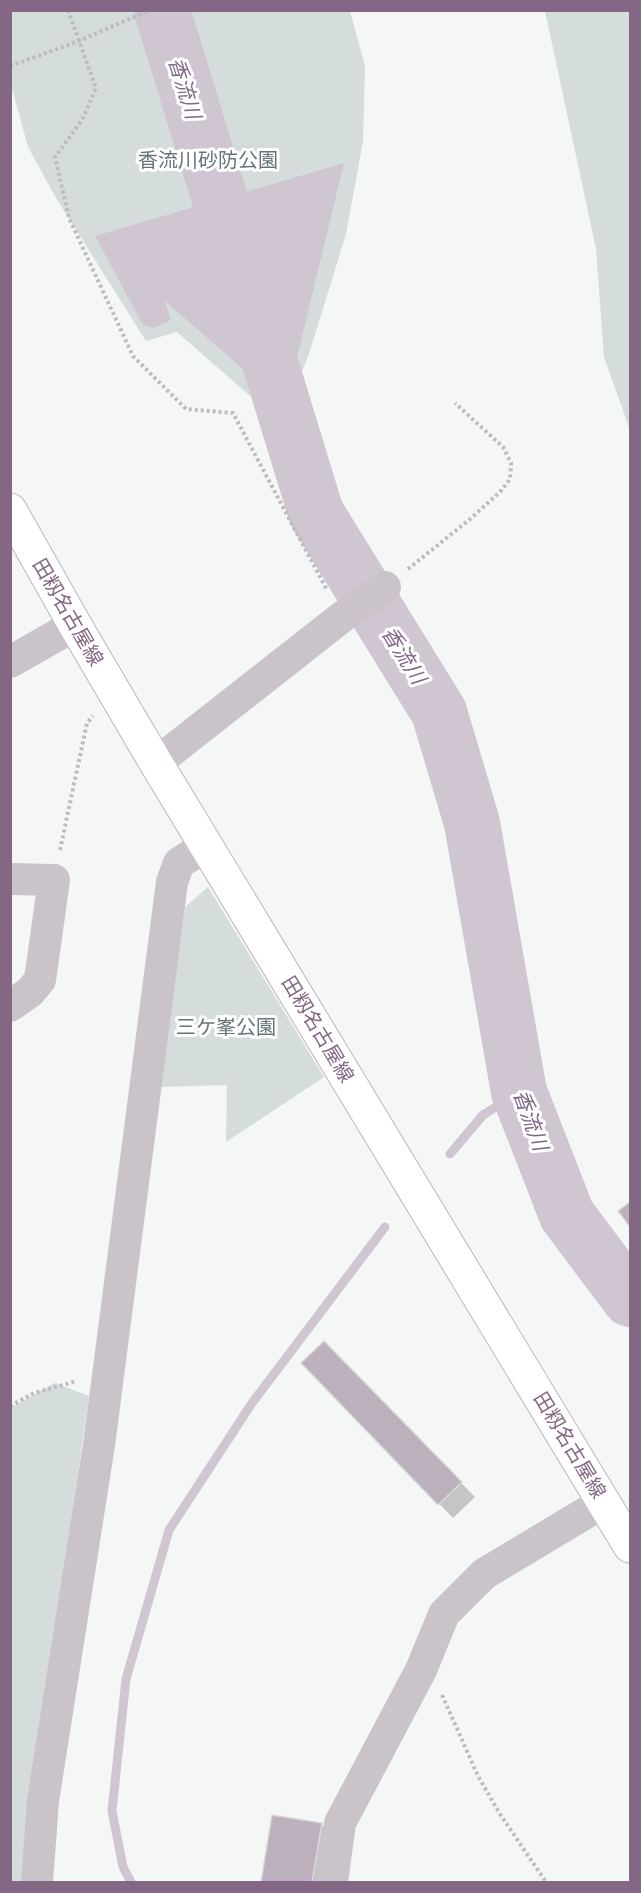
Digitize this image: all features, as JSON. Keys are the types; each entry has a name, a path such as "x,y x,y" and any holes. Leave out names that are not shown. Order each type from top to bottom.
{"main road":[{"name":"田籾名古屋線","path":"10,510 156,763 630,1546"}],"street":[{"path":"156,763 342,617 385,587"},
{"path":"10,662 75,626"},
{"path":"37,1882 43,1801 108,1374 172,882 179,863 207,844"},
{"path":"10,879 54,880 40,980 30,992 10,1006"},
{"path":"332,1882 340,1823 421,1670 444,1614 484,1574 604,1502"}],"path":[{"path":"68,10 96,88 82,120 55,157 69,218 92,270 133,356 186,410 233,413 342,617"},
{"path":"10,66 79,41 150,10"},
{"path":"385,587 469,520 500,492 510,479 511,463 503,447 455,403"},
{"path":"54,880 87,723 96,713"},
{"path":"10,1406 34,1393 96,1373 108,1374"},
{"path":"421,1670 432,1675 478,1776 500,1814 546,1882"}],"green space":[{"name":"香流川砂防公園","path":"10,11 350,11 365,66 363,141 346,234 309,354 298,382 250,396 177,332 146,341 56,198 28,147 11,85"},
{"path":"545,11 630,11 630,430 604,357 596,249"},
{"name":"三ケ峯公園","path":"208,887 324,1077 226,1142 227,1085 158,1087 185,907"},
{"path":"55,1383 89,1396 32,1804 26,1882 10,1882 10,1408"}],"shaded area":[{"path":"344,163 293,374 257,381 165,301 171,320 154,328 143,325 95,236"}],"building":[{"path":"630,1202 630,1227 618,1211"},
{"path":"324,1341 462,1482 438,1505 301,1363"},
{"path":"272,1815 322,1823 312,1882 261,1882"}],"waterway":[{"name":"香流川","path":"162,10 316,513 439,712 472,823 519,1092 567,1215 630,1299"},
{"path":"450,1154 483,1115 519,1092"},
{"path":"131,1882 123,1867 112,1811 126,1679 169,1530 252,1403 385,1227"}]}
